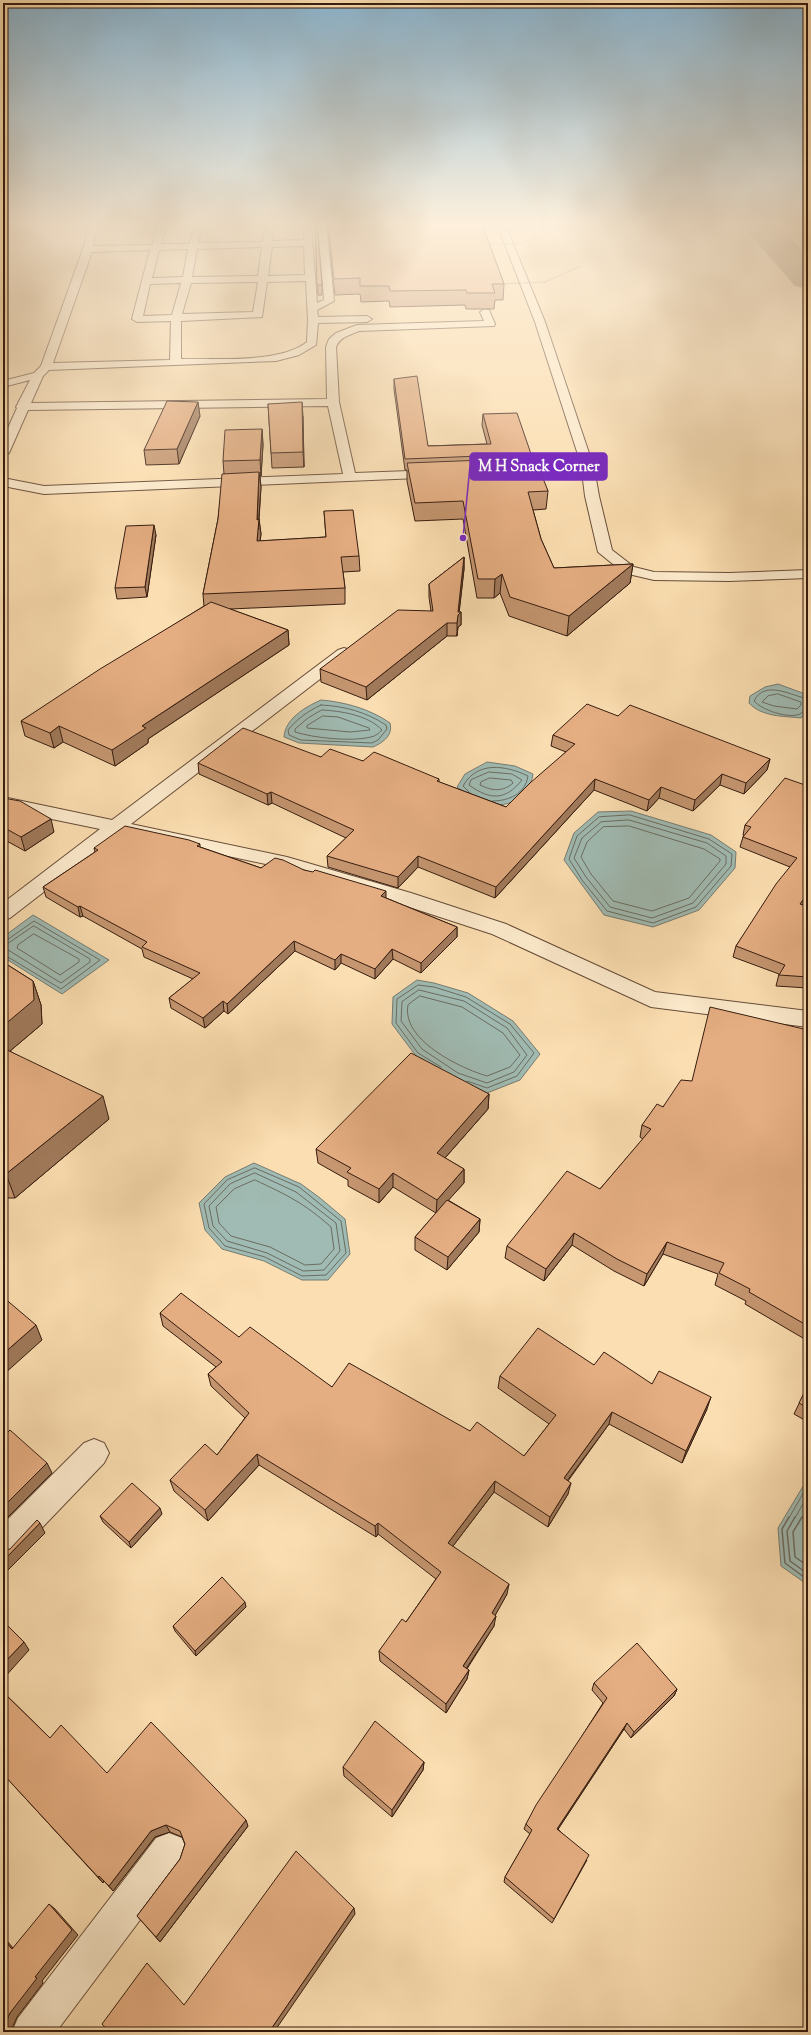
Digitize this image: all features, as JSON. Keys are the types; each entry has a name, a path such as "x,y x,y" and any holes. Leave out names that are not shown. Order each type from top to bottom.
{"street":[{"path":"3,453 22,407 42,371 61,319"},
{"path":"175,363 176,319"},
{"path":"3,384 42,371 280,358 307,347 312,343 313,320 408,319 410,326"},
{"path":"350,478 333,402 331,347 333,341 340,335 356,328 410,326 452,321 490,324 488,319"},
{"path":"539,319 588,468 592,496 606,552 630,570 654,576 729,577 808,574"},
{"path":"22,407 333,402"},
{"path":"500,472 588,468"},
{"path":"3,482 44,490 453,474"},
{"path":"3,913 355,645"},
{"path":"3,803 287,863 404,898 498,929 651,999 808,1019"},
{"path":"3,1546 94,1453"},
{"path":"32,2032 169,1851"}],"water":[{"path":"778,684 808,695 808,711 801,718 766,713 754,708 749,703 750,696 765,687"},
{"path":"321,700 348,704 366,710 382,718 390,723 391,727 389,735 381,743 373,747 299,743 284,737 288,725 297,714"},
{"path":"487,762 515,766 533,774 532,780 516,800 499,805 481,801 457,787 465,774"},
{"path":"631,811 711,835 736,852 735,868 699,910 653,927 604,915 564,860 574,833 598,812"},
{"path":"33,915 109,960 62,994 3,957 3,937"},
{"path":"417,980 434,983 468,993 513,1021 540,1054 520,1080 487,1093 454,1081 416,1056 392,1024 393,997"},
{"path":"254,1163 301,1184 345,1219 350,1254 328,1280 302,1280 264,1261 222,1249 205,1230 199,1203 225,1177"},
{"path":"808,1478 808,1585 781,1566 778,1528"}],"building":[{"path":"417,376 428,446 491,444 483,414 517,413 531,454 405,459 394,379"},
{"path":"167,401 198,402 177,449 144,450"},
{"path":"302,402 303,452 271,453 268,404"},
{"path":"262,429 260,460 223,461 225,430"},
{"path":"535,458 548,491 528,492 541,539 554,568 633,564 569,616 510,597 502,574 495,579 478,579 463,501 415,503 407,463"},
{"path":"259,472 257,520 259,519 257,541 326,537 324,511 353,510 359,556 341,557 345,588 203,594 218,519 222,474"},
{"path":"154,525 145,587 115,588 126,526"},
{"path":"464,557 458,612 461,612 458,615 457,623 447,623 366,687 320,669 398,610 433,611 429,584"},
{"path":"211,602 288,630 142,726 146,728 112,750 59,726 50,733 21,721 100,669"},
{"path":"587,704 618,716 630,705 770,759 746,783 722,774 695,800 661,787 649,800 595,779 496,887 418,856 398,877 327,856 354,830 271,792 267,794 198,763 243,728 321,757 330,749 363,761 374,752 439,779 437,781 506,807 530,783 575,744 553,735"},
{"path":"785,778 808,786 808,893 800,904 808,907 808,977 779,975 785,965 736,946 776,884 797,858 743,837 751,827 745,825"},
{"path":"3,798 20,801 51,819 21,837 3,827"},
{"path":"125,826 189,840 200,844 197,846 261,868 275,858 283,860 304,870 313,872 315,870 386,891 381,896 457,927 421,963 392,949 375,969 341,954 335,960 294,941 227,1004 223,1001 203,1018 169,998 200,973 142,947 147,942 80,906 78,907 43,887 98,850 94,848"},
{"path":"3,962 33,981 34,1000 3,1026"},
{"path":"710,1007 808,1030 808,1326 749,1292 750,1289 719,1273 724,1263 667,1242 647,1274 617,1259 574,1233 546,1269 507,1246 567,1171 600,1189 651,1129 642,1125 657,1104 663,1107 681,1080 692,1081"},
{"path":"3,1048 103,1096 6,1174 3,1174"},
{"path":"411,1053 489,1094 437,1153 464,1169 437,1200 393,1173 379,1189 347,1172 351,1168 316,1149"},
{"path":"447,1200 480,1219 448,1257 415,1237"},
{"path":"181,1293 239,1337 250,1327 332,1387 349,1363 470,1431 477,1422 524,1456 556,1415 500,1376 538,1328 594,1365 604,1352 652,1384 659,1371 711,1397 686,1451 612,1412 564,1478 571,1483 550,1517 495,1481 448,1543 509,1584 492,1613 496,1616 463,1666 469,1670 446,1704 379,1651 402,1619 406,1622 441,1572 378,1523 375,1526 257,1454 205,1510 170,1480 205,1444 217,1455 249,1413 208,1374 222,1362 160,1313"},
{"path":"3,1297 36,1325 3,1354"},
{"path":"808,1385 808,1408 799,1403"},
{"path":"10,1430 47,1463 3,1507 3,1437"},
{"path":"132,1483 160,1508 129,1542 100,1516"},
{"path":"37,1520 40,1523 3,1561 3,1551 10,1549"},
{"path":"222,1577 245,1602 195,1651 173,1626"},
{"path":"3,1621 24,1642 3,1664"},
{"path":"637,1643 677,1689 634,1732 627,1723 557,1829 589,1855 554,1919 505,1877 532,1830 526,1824 536,1805 607,1698 594,1683"},
{"path":"3,1692 50,1738 61,1725 107,1773 151,1722 246,1820 156,1937 137,1916 180,1859 185,1844 180,1831 166,1825 151,1831 109,1886 99,1876 98,1877 3,1774"},
{"path":"375,1721 424,1762 392,1810 343,1767"},
{"path":"296,1851 354,1908 269,2032 109,2032 102,2024 147,1963 184,2005"},
{"path":"49,1904 72,1930 35,1977 37,1978 10,2013 3,2027 3,1939 12,1949"}],"place":[{"name":"M H Snack Corner","path":"463,538"}]}
